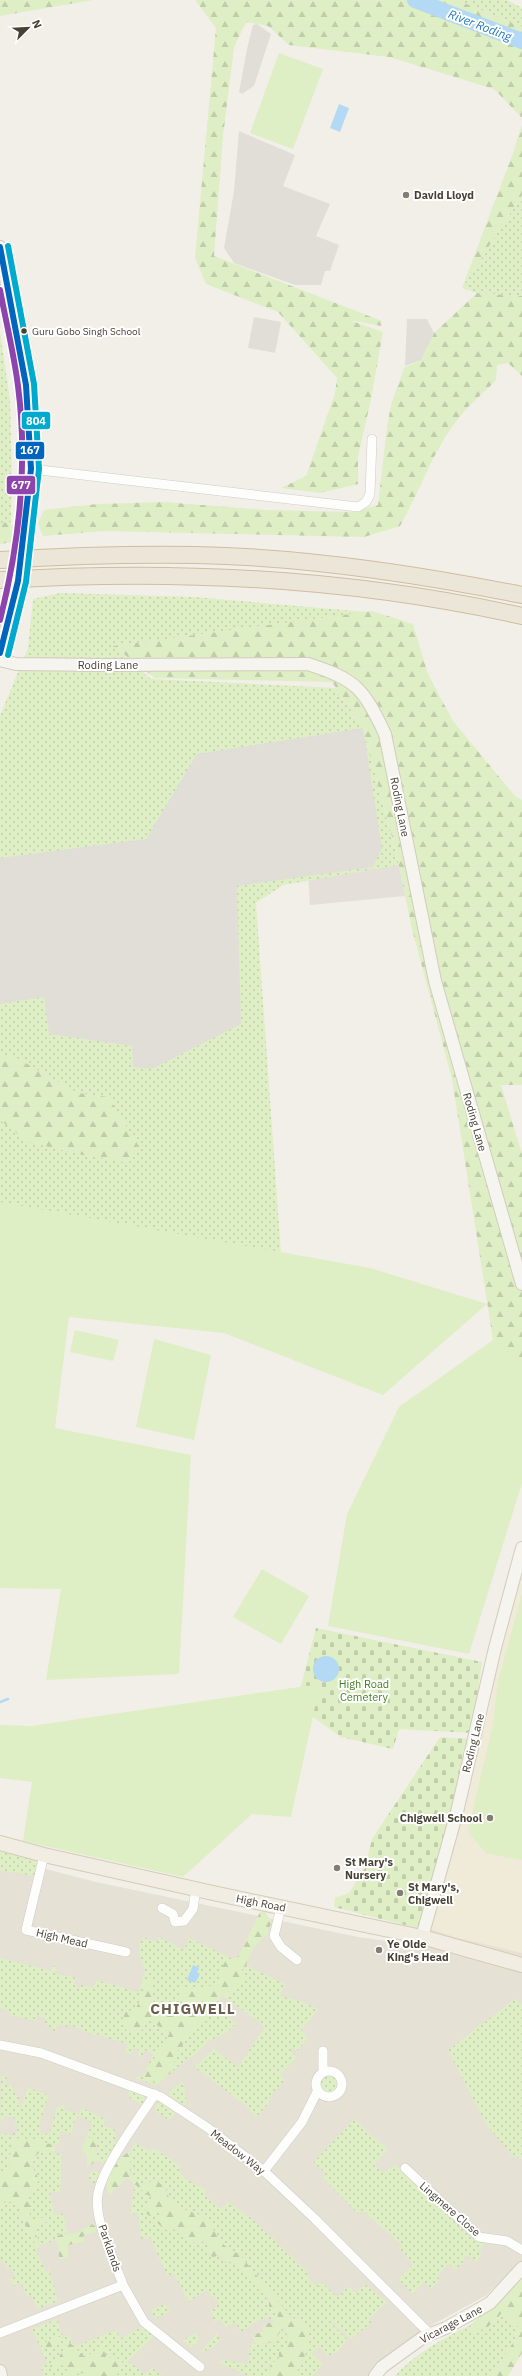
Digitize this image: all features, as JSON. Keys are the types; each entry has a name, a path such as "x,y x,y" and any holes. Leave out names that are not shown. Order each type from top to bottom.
{"highway":[{"path":"0,560 77,555 213,556 379,571 477,586 522,596"},
{"path":"0,580 76,575 171,575 289,581 428,598 472,605 522,616"}],"main road":[{"name":"High Road","path":"0,1843 44,1855 196,1889 422,1937 483,1953 522,1966"}],"street":[{"path":"0,247 26,386 31,469 18,581 0,653"},
{"path":"31,469 358,507 366,502 370,494 372,439"},
{"name":"Roding Lane","path":"0,660 16,664 87,665 308,664 333,672 355,684 371,706 385,734 437,988 522,1284"},
{"name":"Roding Lane","path":"422,1937 457,1812 495,1648 522,1548"},
{"name":"High Mead","path":"44,1855 26,1930 126,1952"},
{"path":"162,1908 173,1914 174,1922 178,1923 184,1921 193,1909 196,1889"},
{"path":"281,1907 274,1936 281,1947 297,1960"},
{"name":"Meadow Way","path":"0,2045 41,2053 155,2094 208,2128 264,2171 316,2219 430,2334"},
{"path":"264,2171 302,2122 318,2090 318,2078 323,2072 323,2051"},
{"path":"318,2090 324,2095 332,2096 341,2088 342,2080 336,2073 323,2072"},
{"name":"Parklands","path":"0,2333 123,2285 99,2216 98,2195 102,2180 155,2094"},
{"name":"Lingmere Close","path":"405,2168 479,2237 507,2241 522,2250"},
{"name":"Vicarage Lane","path":"375,2376 382,2367 430,2334 446,2328 490,2303 522,2268"},
{"path":"123,2285 144,2322 200,2367"},
{"path":"0,2371 0,2376"}],"shaded area":[{"path":"257,24 271,34 254,86 242,94 239,92 247,49 253,25"},
{"path":"239,131 295,155 283,186 330,204 316,236 339,245 330,271 325,271 321,285 295,285 234,263 224,248 234,191"},
{"path":"254,317 281,322 275,353 248,348"},
{"path":"407,319 427,319 434,333 421,360 405,366"},
{"path":"363,728 382,848 373,867 237,886 241,1024 152,1069 133,1067 132,1046 49,1034 44,997 0,1004 0,858 146,839 197,754"},
{"path":"399,865 405,896 310,905 308,871"},
{"name":"Chigwell School","path":"522,1562 522,1953 454,1937 430,1929 486,1711 489,1711 497,1662"},
{"path":"459,1831 522,1860 522,2005 515,1999 513,2156 522,2159 522,2261 485,2296 421,2331 379,2362 368,2376 0,2376 0,1857 96,1882 358,1937 424,1946"}],"green space":[{"path":"0,0 93,0 0,16"},
{"path":"195,0 457,0 522,27 522,118 494,89 389,57 289,45 268,26 246,22 234,47 223,136 214,256 382,321 381,326 349,320 383,332 371,399 358,457 358,484 320,493 281,488 306,476 335,393 337,378 278,312 206,284 195,258 216,28"},
{"path":"457,0 507,0 522,8 522,27"},
{"path":"279,53 323,69 293,149 250,133"},
{"path":"522,124 522,195 462,288 513,153"},
{"path":"522,195 522,296 477,293 462,288"},
{"path":"477,293 522,296 522,376 508,363 497,365 496,380 462,414 443,440 400,526 364,537 105,531 43,536 38,523 44,510 97,504 164,502 266,510 353,512 378,505 391,405 404,368 421,360 434,333"},
{"path":"0,331 10,400 12,480 11,522 0,523"},
{"path":"11,522 13,542 0,544 0,523"},
{"path":"60,593 195,597 367,612 114,646 151,679 336,688 363,728 399,865 283,885 256,903 281,1253 0,1203 0,716 28,648 33,599"},
{"path":"372,611 413,624 428,674 453,721 515,796 522,800 522,1085 501,1085 522,1154 522,1365 493,1340 452,1079 412,929 397,856 363,728 332,682 155,678 113,646"},
{"path":"0,1055 15,1057 78,1093 108,1097 138,1145 129,1163 83,1155 28,1142 0,1120"},
{"path":"0,1202 370,1268 487,1304 383,1395 224,1333 69,1317 55,1428 191,1455 179,1674 46,1680 61,1589 0,1588"},
{"path":"75,1330 119,1340 113,1361 70,1352"},
{"path":"154,1339 211,1355 194,1440 136,1427"},
{"path":"493,1340 522,1362 522,1483 469,1654 328,1626 347,1514 399,1407"},
{"path":"262,1569 309,1596 281,1644 233,1617"},
{"path":"522,1594 522,1860 486,1853 468,1832 493,1724 498,1682"},
{"name":"High Road Cemetery","path":"316,1628 482,1662 472,1733 399,1729 393,1749 341,1737 296,1705"},
{"path":"320,1684 291,1817 252,1814 183,1877 23,1841 32,1782 0,1778 0,1725 31,1726"},
{"path":"440,1737 472,1739 420,1926 417,1928 334,1907 335,1898 349,1893 365,1868 372,1839"},
{"path":"0,1850 43,1857 39,1877 1,1870 0,1874"},
{"path":"260,1912 265,1912 271,1920 268,1930 270,1932 255,1946 250,1954 246,1966 241,1968 245,1976 245,1981 231,1991 227,1996 220,1995 213,2008 189,2033 185,2042 173,2057 176,2067 163,2079 156,2081 147,2080 144,2075 170,2033 150,2021 146,2022 139,2033 127,2032 124,2025 124,2015 126,2012 136,2009 143,1991 142,1980 149,1979 153,1981 151,1996 153,2003 156,2006 177,2015 181,2014 178,1998 181,1987 196,1989 204,1988 217,1981 223,1965 230,1959 237,1958"},
{"path":"143,1937 157,1942 159,1937 184,1950 189,1938 285,1984 280,1996 301,2001 318,2009 301,2031 308,2038 297,2051 293,2048 290,2051 297,2057 280,2075 285,2080 269,2098 271,2100 257,2117 244,2104 194,2067 214,2049 238,2067 264,2028 260,2022 222,1996 215,2008 237,2023 226,2033 209,2041 196,2054 185,2061 157,2085 135,2078 144,2075 153,2054 145,2050 142,2057 137,2055 139,2050 134,2048 131,2054 125,2052 128,2045 98,2034 96,2036 68,2024 67,2027 58,2024 55,2032 44,2023 46,2018 38,2015 36,2021 10,2015 10,2011 0,2008 0,1958 51,1971 53,1966 57,1967 55,1973 77,1978 74,1983 80,1989 81,1985 93,1988 95,1980 139,1992 145,1970 139,1950"},
{"path":"515,1999 522,2005 522,2159 513,2156 487,2126 448,2050"},
{"path":"329,2074 335,2077 338,2083 335,2089 329,2092 323,2089 320,2083 323,2077"},
{"path":"1,2076 7,2076 5,2084 14,2086 12,2092 19,2096 18,2106 21,2107 28,2088 48,2095 39,2127 41,2133 49,2135 57,2107 61,2108 62,2105 64,2106 64,2110 79,2114 82,2108 107,2120 103,2125 115,2130 114,2133 117,2135 114,2141 117,2142 105,2164 96,2160 97,2144 93,2137 85,2139 92,2125 90,2121 79,2116 74,2121 72,2134 60,2131 59,2145 13,2138 8,2169 0,2174 0,2133 13,2136 13,2133 17,2133 18,2126 14,2125 16,2118 5,2116 0,2123"},
{"path":"183,2081 187,2104 185,2106 169,2095 170,2091"},
{"path":"127,2088 143,2093 145,2100 142,2105 130,2098"},
{"path":"162,2101 177,2111 172,2118 167,2119 154,2110 158,2102"},
{"path":"354,2119 388,2150 374,2165 383,2173 395,2165 475,2240 486,2242 478,2252 482,2255 476,2262 468,2255 456,2270 448,2264 437,2277 440,2279 431,2289 424,2282 413,2294 398,2279 413,2264 399,2249 402,2245 362,2210 358,2214 322,2177 326,2173 313,2163"},
{"path":"93,2137 96,2139 96,2160 89,2167 87,2165 87,2155 82,2151 85,2139"},
{"path":"13,2138 30,2139 54,2145 56,2148 53,2153 40,2152 34,2157 32,2167 39,2179 35,2188 29,2192 30,2220 47,2217 47,2221 34,2228 40,2248 35,2248 33,2237 24,2223 17,2201 0,2203 0,2174 8,2169"},
{"path":"136,2143 150,2152 153,2148 181,2166 179,2171 184,2178 205,2189 205,2196 221,2209 228,2202 255,2221 307,2272 310,2281 315,2285 322,2282 337,2297 349,2286 356,2293 365,2284 387,2302 369,2319 372,2322 351,2339 331,2321 330,2322 348,2340 338,2351 329,2356 319,2347 312,2353 323,2364 313,2376 294,2376 304,2358 308,2345 307,2325 291,2317 239,2254 221,2242 212,2227 202,2217 174,2204 171,2201 166,2189 155,2180 143,2185 134,2180 130,2170 129,2161 131,2152"},
{"path":"130,2151 130,2174 137,2181 143,2185 155,2180 163,2186 174,2204 202,2217 212,2227 225,2246 239,2254 291,2317 307,2325 308,2345 304,2358 294,2376 269,2376 271,2363 279,2360 279,2351 287,2343 288,2337 283,2327 272,2341 266,2344 256,2344 253,2340 254,2335 263,2331 263,2325 275,2321 278,2316 269,2307 269,2299 232,2261 226,2263 220,2255 213,2257 207,2254 208,2247 206,2242 195,2243 171,2227 166,2230 157,2223 161,2212 156,2212 150,2216 145,2213 146,2207 153,2197 148,2195 127,2178 109,2195 107,2183 109,2177 120,2159"},
{"path":"40,2152 62,2154 60,2192 50,2192 53,2210 56,2212 53,2213 53,2216 62,2213 66,2224 64,2225 68,2233 55,2238 56,2240 40,2245 34,2228 47,2222 47,2218 30,2221 28,2200 29,2192 35,2188 33,2165 34,2157"},
{"path":"93,2171 97,2171 101,2177 97,2183 93,2183 89,2179 89,2175"},
{"path":"135,2183 148,2195 154,2197 146,2207 161,2212 161,2215 177,2233 188,2237 195,2243 206,2242 210,2248 226,2263 232,2261 258,2287 274,2308 278,2316 275,2321 266,2318 262,2319 241,2332 235,2322 226,2327 220,2320 216,2323 212,2318 214,2316 210,2311 219,2304 206,2290 189,2302 174,2274 167,2276 150,2237 141,2239 138,2213 130,2214"},
{"path":"16,2200 24,2223 33,2237 37,2253 46,2272 49,2269 58,2301 37,2309 31,2295 26,2296 21,2283 13,2286 10,2279 15,2277 11,2268 7,2269 0,2257 0,2203"},
{"path":"91,2224 95,2226 96,2232 83,2236 85,2242 67,2245 69,2250 67,2257 59,2260 58,2244 55,2238 61,2234 77,2233"},
{"path":"522,2278 522,2353 508,2376 492,2376 514,2341 519,2327 502,2313 487,2328 474,2332 470,2325"},
{"path":"165,2304 170,2311 156,2319 150,2310"},
{"path":"502,2313 519,2327 514,2341 492,2376 395,2376 421,2353 440,2341 470,2325 474,2331 487,2328"},
{"path":"57,2319 63,2338 69,2334 74,2347 116,2330 120,2339 143,2326 154,2336 128,2361 145,2374 152,2368 163,2376 42,2376 44,2375 41,2367 47,2364 32,2329"},
{"path":"283,2327 286,2333 287,2344 279,2358 269,2366 269,2376 249,2376 219,2363 219,2361 222,2360 248,2364 251,2343 266,2345 278,2336"},
{"path":"196,2333 199,2339 192,2348 183,2340"},
{"path":"217,2333 220,2340 214,2347 200,2353"},
{"path":"60,2336 61,2339 51,2347 42,2349 42,2344"},
{"path":"68,2341 84,2356 95,2352 99,2347 106,2349 106,2357 122,2359 122,2368 116,2376 86,2376 83,2373 63,2376 67,2370 66,2367 62,2365 50,2369 51,2363 58,2359"}],"water":[{"path":"339,104 349,108 340,132 330,128"},
{"path":"326,1656 335,1660 339,1669 335,1678 326,1682 317,1678 313,1669 317,1660"},
{"path":"193,1965 199,1968 197,1973 200,1974 195,1983 187,1980"}],"waterway":[{"name":"River Roding","path":"415,0 522,41"},
{"path":"0,1702 8,1699"}],"transit line":[{"name":"804","path":"8,246 34,384 39,469 26,582 8,655"},
{"name":"167","path":"0,247 26,385 31,469 18,581 0,653"},
{"name":"677","path":"0,290 18,386 22,444 22,474 17,533 7,592 0,620"}],"place":[{"name":"David Lloyd","path":"406,195"},
{"name":"Guru Gobo Singh School","path":"24,331"},
{"name":"Chigwell School","path":"490,1818"},
{"name":"St Mary's Nursery","path":"337,1868"},
{"name":"St Mary's, Chigwell","path":"400,1893"},
{"name":"Ye Olde King's Head","path":"379,1950"}],"district":[{"name":"CHIGWELL","path":"193,2008"}]}
